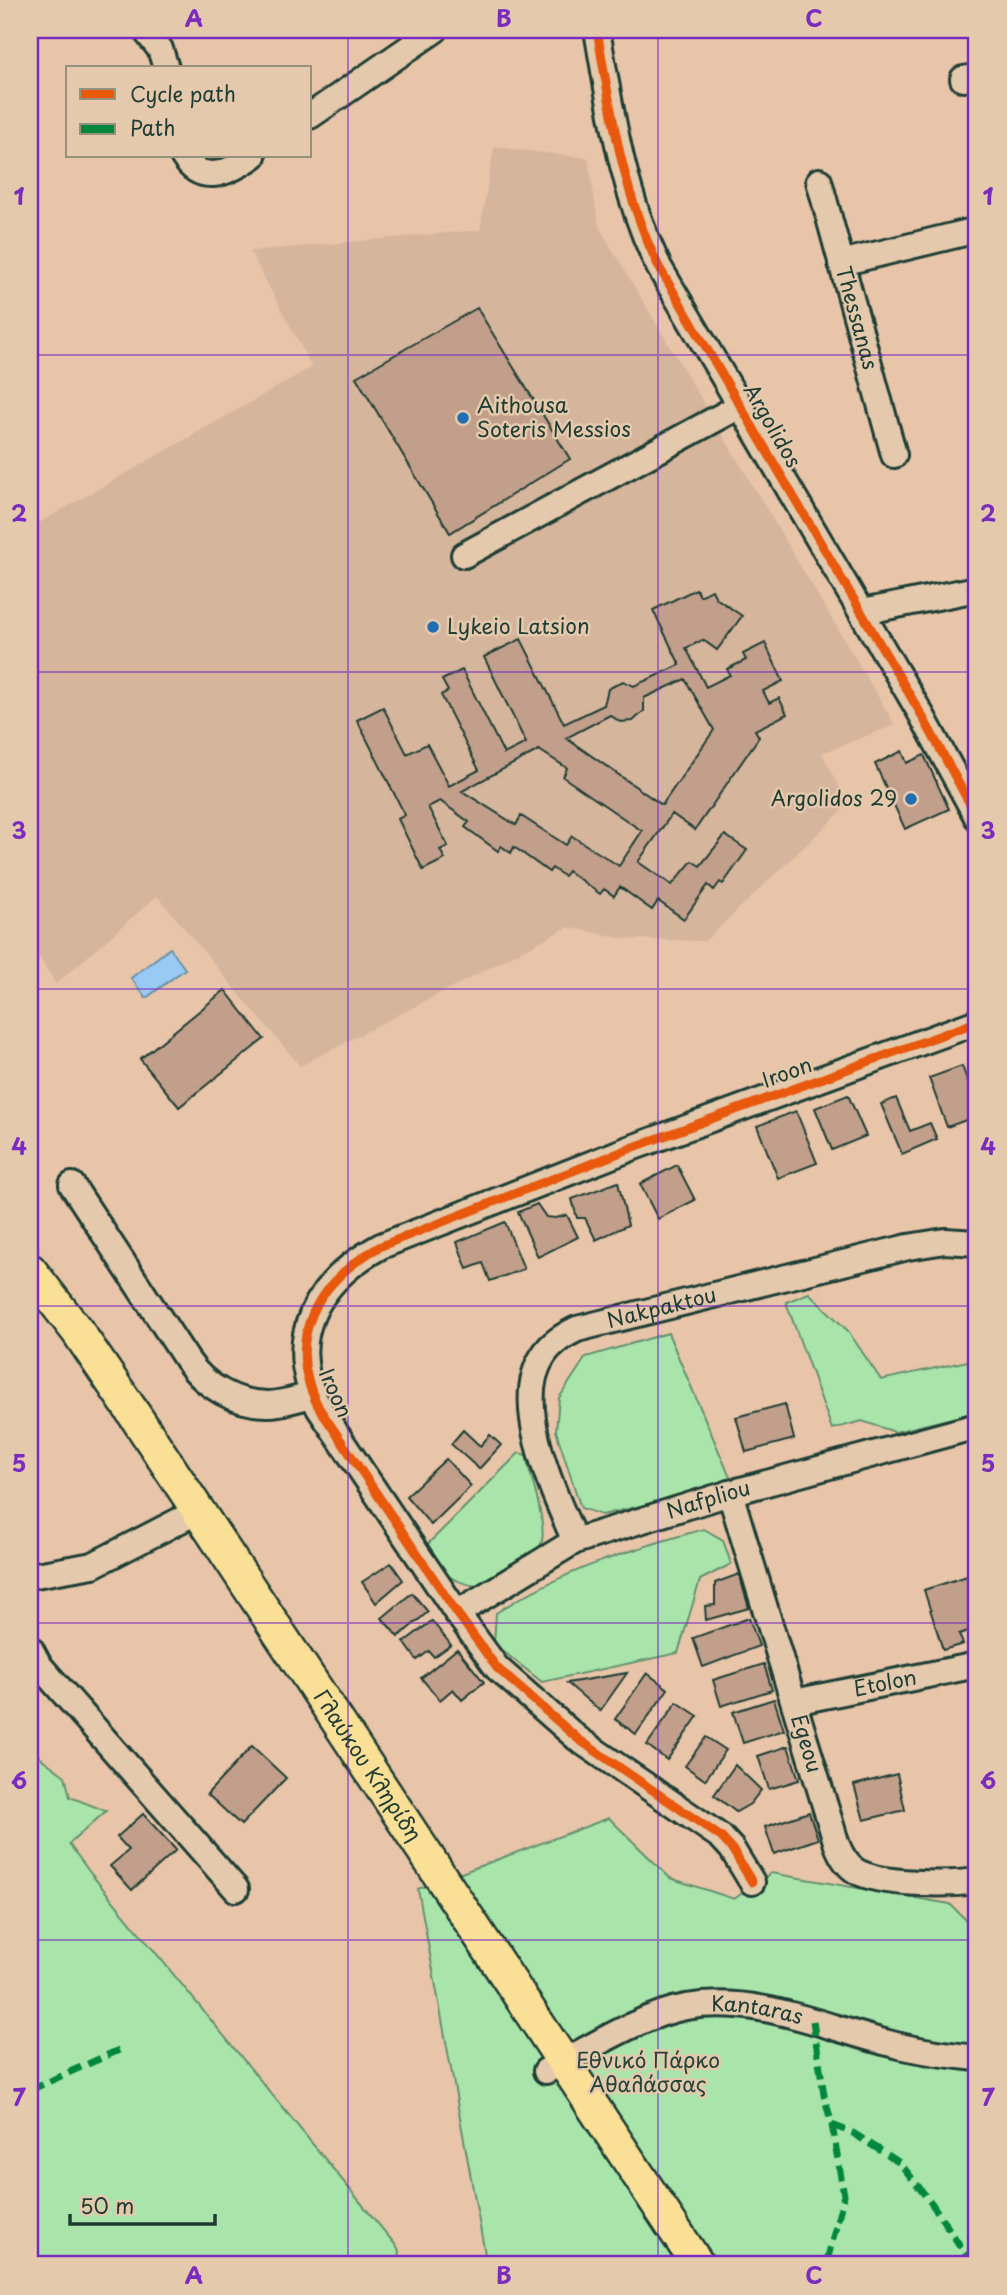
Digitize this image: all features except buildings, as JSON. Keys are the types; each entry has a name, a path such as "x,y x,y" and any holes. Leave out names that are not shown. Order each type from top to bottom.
{"main road":[{"name":"Γλαύκου Κληρίδη","path":"30,1270 78,1332 190,1516 555,2066 698,2265"},
{"name":"Γλαύκου Κληρίδη","path":"30,1299 121,1430 190,1516"},
{"name":"Γλαύκου Κληρίδη","path":"555,2066 672,2265"}],"street":[{"path":"145,30 160,49 165,66"},
{"path":"312,115 435,30"},
{"name":"Argolidos","path":"597,30 619,155 647,243 930,729 977,817"},
{"path":"185,158 197,170 210,175 225,173 250,158"},
{"name":"Thessanas","path":"819,181 894,455"},
{"path":"841,263 977,230"},
{"path":"464,555 740,406"},
{"path":"862,611 977,590"},
{"name":"Iroon","path":"752,1882 722,1837 578,1739 517,1687 479,1646 335,1434 313,1395 308,1384 304,1359 306,1332 331,1284 341,1273 381,1245 634,1147 977,1022"},
{"path":"72,1185 200,1377 232,1397 256,1403 278,1403 313,1395"},
{"name":"Nakpaktou","path":"575,1541 548,1472 532,1412 535,1372 544,1353 558,1339 577,1329 908,1247 945,1241 977,1243"},
{"name":"Nafpliou","path":"457,1613 575,1541 730,1493 977,1426"},
{"name":"Egeou","path":"730,1493 837,1845 849,1866 864,1875 895,1880 943,1883 977,1881"},
{"path":"30,1576 93,1564 190,1516"},
{"path":"30,1648 39,1665 236,1889"},
{"name":"Etolon","path":"794,1702 977,1665"},
{"name":"Kantaras","path":"555,2066 628,2029 669,2012 723,2004 769,2008 899,2046 977,2058"}],"shaded area":[{"name":"Lykeio Latsion","path":"494,147 588,158 599,227 895,725 822,753 848,805 705,941 625,939 568,927 300,1066 157,896 56,984 30,943 30,528 312,367 250,251 480,230"}],"green space":[{"path":"809,1293 848,1331 881,1380 977,1359 977,1412 895,1432 862,1421 832,1429 786,1302"},
{"path":"668,1333 733,1484 602,1515 581,1508 556,1431 559,1398 586,1357"},
{"path":"519,1453 526,1455 538,1502 542,1527 540,1546 520,1563 475,1586 457,1581 440,1568 426,1546"},
{"path":"704,1529 723,1540 731,1564 700,1580 678,1653 542,1682 494,1644 496,1613 520,1598 596,1563"},
{"path":"30,1750 65,1776 70,1797 106,1811 69,1844 398,2248 402,2265 30,2265"},
{"name":"Εθνικό Πάρκο Αθαλάσσας","path":"609,1818 670,1878 734,1899 771,1873 950,1904 977,1931 977,2265 487,2265 418,1889"}],"water":[{"path":"170,948 185,969 146,998 131,978"}],"marked path":[{"path":"813,2021 824,2095 844,2195 826,2265"},
{"path":"30,2090 119,2050"},
{"path":"832,2125 853,2133 900,2163 932,2204 973,2265"}],"cycle path":[{"path":"597,30 619,151 636,210 659,267 921,714 977,817"},
{"path":"752,1882 732,1849 721,1837 578,1739 497,1668 319,1408 309,1382 304,1358 306,1335 312,1314 339,1276 381,1246 634,1147 977,1022"}],"place":[{"name":"Aithousa Soteris Messios","path":"463,418"},
{"name":"Lykeio Latsion","path":"433,627"},
{"name":"Argolidos 29","path":"911,799"}]}
